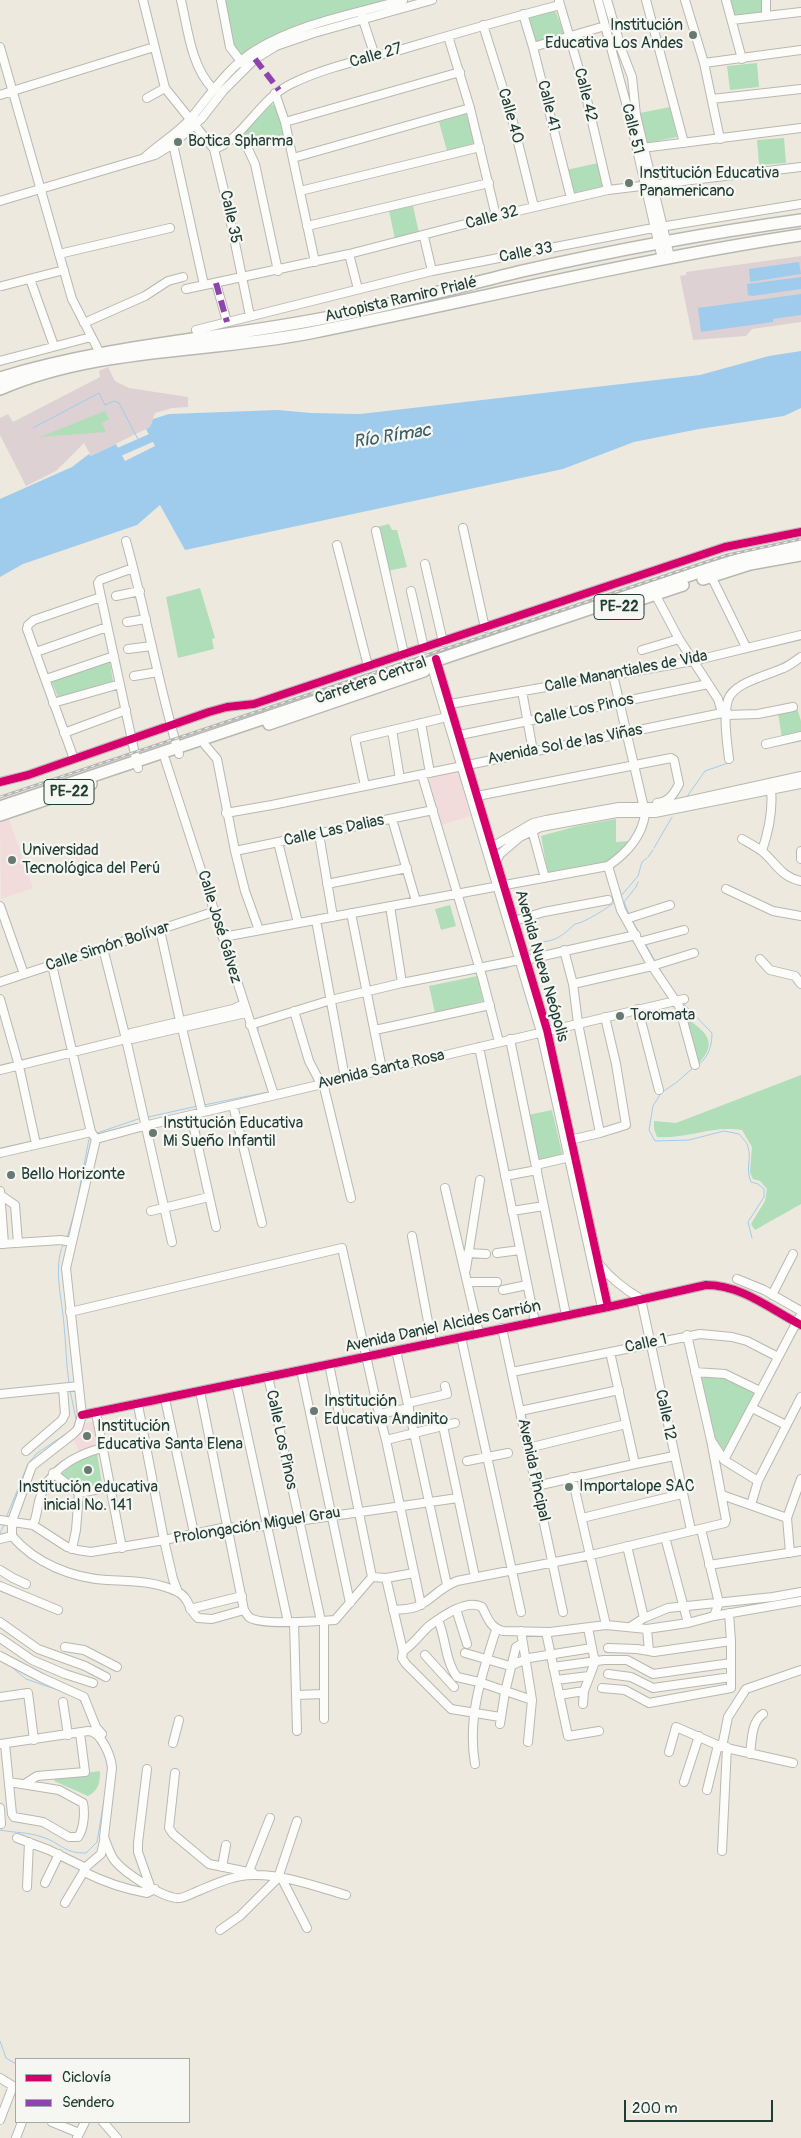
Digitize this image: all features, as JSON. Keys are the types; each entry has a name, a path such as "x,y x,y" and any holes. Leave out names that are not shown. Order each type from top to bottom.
{"highway":[{"name":"Autopista Ramiro Prialé","path":"0,378 102,357 337,316 521,272 663,243 801,220"},
{"name":"Autopista Ramiro Prialé","path":"0,389 102,357 309,333 666,258 801,235"},
{"name":"Carretera Central","path":"0,807 53,793 137,765 708,569 750,556 801,545"},
{"name":"Carretera Central","path":"137,765 165,759 178,751 206,745 434,664 750,564 801,554"},
{"name":"Carretera Central","path":"0,815 53,793"}],"street":[{"path":"144,0 165,88 148,98"},
{"path":"181,0 192,50 202,75 213,89"},
{"path":"220,0 230,47 243,64"},
{"path":"143,159 192,122 213,89 243,64 276,46 403,0"},
{"path":"362,16 432,0"},
{"name":"Calle 51","path":"598,0 641,148 666,258"},
{"name":"Calle 51","path":"607,0 632,77 641,148"},
{"path":"646,0 684,143"},
{"path":"685,0 704,63 720,139"},
{"path":"726,0 742,59"},
{"path":"766,0 766,16"},
{"name":"Calle 27","path":"214,149 224,146 275,93 314,75 560,2"},
{"name":"Calle 42","path":"560,2 584,83 608,190"},
{"path":"732,20 801,12"},
{"name":"Calle 41","path":"522,14 533,47 571,198"},
{"path":"362,16 375,56"},
{"name":"Calle 40","path":"483,25 511,114 534,207"},
{"path":"533,47 605,26"},
{"path":"448,36 470,108 496,216"},
{"path":"0,95 154,46"},
{"path":"0,47 72,299 102,357"},
{"path":"704,63 801,50"},
{"path":"0,202 155,155 173,144 243,64"},
{"path":"285,122 460,72"},
{"name":"Calle 35","path":"165,88 214,149 250,316"},
{"path":"712,99 801,89"},
{"path":"275,93 285,122 315,262"},
{"path":"293,158 470,108"},
{"path":"641,148 801,128"},
{"path":"237,134 255,164 278,271"},
{"path":"173,144 204,285"},
{"path":"300,191 480,147"},
{"name":"Calle 32","path":"186,289 278,271 608,190 801,167"},
{"path":"308,226 489,183"},
{"name":"Calle 33","path":"196,330 432,271 660,227 801,204"},
{"path":"59,254 170,228"},
{"path":"424,236 432,271"},
{"path":"349,254 358,289"},
{"path":"2,286 64,270"},
{"path":"84,323 145,296 168,281 183,277"},
{"path":"30,279 54,346"},
{"path":"216,283 227,322"},
{"path":"0,361 91,337"},
{"path":"463,528 485,628"},
{"path":"376,531 404,654"},
{"path":"0,782 74,760 227,707 254,704 725,546 801,532"},
{"path":"126,541 140,591 169,727 178,751"},
{"path":"337,545 368,666"},
{"path":"425,564 443,642"},
{"path":"134,568 100,580 98,583 137,765"},
{"path":"711,576 746,647"},
{"path":"116,596 140,591"},
{"path":"411,591 424,648"},
{"path":"655,594 679,639 725,713"},
{"path":"74,760 27,629 28,625 34,620 101,597"},
{"path":"127,622 146,619"},
{"path":"36,652 107,627"},
{"name":"Calle Manantiales de Vida","path":"450,704 693,661 801,635"},
{"path":"642,650 679,639"},
{"path":"128,649 152,646"},
{"path":"46,679 114,656"},
{"path":"729,759 725,713 728,699 736,689 761,676 783,669 801,657"},
{"name":"Avenida Nueva Neópolis","path":"434,664 460,736 465,766 544,1031 570,1157 605,1308"},
{"name":"Avenida Nueva Neópolis","path":"434,664 447,717 477,796 496,860 501,886 514,921 522,960"},
{"path":"134,676 158,672"},
{"path":"223,937 608,866 624,855 643,827 644,809 613,676"},
{"path":"54,703 120,684"},
{"name":"Calle Los Pinos","path":"460,736 708,684"},
{"path":"522,691 533,751"},
{"name":"Avenida Sol de las Viñas","path":"226,812 426,774 725,713 758,714 793,707"},
{"path":"64,732 126,710"},
{"path":"365,786 355,739 447,717"},
{"path":"421,723 426,774 433,810 480,969 499,1042"},
{"path":"392,730 400,779"},
{"path":"766,744 801,736"},
{"path":"206,745 217,760 235,851 245,891 259,930"},
{"path":"477,796 671,758 674,760 680,784 666,802 644,809"},
{"name":"Calle José Gálvez","path":"165,759 216,911 250,1026 274,1095"},
{"path":"496,860 506,849 532,830 609,814 660,807 801,776"},
{"path":"492,847 532,823 546,820 619,807 671,811 801,784"},
{"path":"762,851 766,839 772,797 771,790"},
{"name":"Calle Las Dalias","path":"235,851 433,810"},
{"path":"392,819 416,901"},
{"path":"532,830 545,878"},
{"path":"318,834 333,917"},
{"path":"742,839 762,851 782,874 792,879 801,880"},
{"path":"278,842 298,923"},
{"path":"801,851 801,859"},
{"path":"608,866 621,910 652,966 680,999 695,1065"},
{"path":"328,884 407,868"},
{"path":"726,889 773,911 801,916"},
{"path":"514,921 544,912 608,900"},
{"path":"0,906 24,974"},
{"path":"390,906 402,983"},
{"path":"626,919 670,906"},
{"name":"Calle Simón Bolívar","path":"0,982 216,911"},
{"path":"351,913 382,1069"},
{"path":"316,920 345,1078"},
{"path":"160,930 202,1112"},
{"path":"250,1026 331,1000 402,983 480,969 564,950 684,930"},
{"path":"103,948 126,1039 144,1126 172,1242"},
{"path":"564,950 573,984 578,1023 600,1133"},
{"path":"573,984 652,966 694,953"},
{"path":"760,959 763,965 770,970 795,976 801,984"},
{"path":"52,965 90,1132 96,1139 66,1268 82,1415 78,1429 32,1466 12,1521 12,1536 29,1553 62,1570 99,1579 152,1582 178,1592 186,1598 190,1609 198,1618 212,1619 244,1610"},
{"path":"0,999 19,1066 36,1144"},
{"name":"Avenida Santa Rosa","path":"96,1139 233,1104 680,999"},
{"path":"234,1012 244,1004"},
{"path":"375,1030 490,1005"},
{"path":"638,1009 659,1090"},
{"path":"0,1070 132,1039 181,1024 234,1012 246,1013"},
{"path":"294,1012 309,1061 322,1084 351,1198"},
{"path":"567,1140 600,1133 626,1124 616,1064 605,1017"},
{"path":"510,1039 566,1315"},
{"path":"478,1047 535,1322"},
{"path":"233,1104 262,1223"},
{"path":"191,1115 216,1227"},
{"path":"0,1154 90,1132"},
{"path":"505,1176 570,1157"},
{"name":"Avenida Nueva Neópolis","path":"572,1166 598,1263 605,1308"},
{"path":"465,1273 480,1180"},
{"path":"445,1188 479,1333"},
{"path":"1,1194 2,1244 61,1240 71,1242"},
{"path":"1,1194 15,1205 18,1243"},
{"path":"151,1211 209,1197"},
{"path":"512,1211 544,1206"},
{"path":"412,1236 432,1343"},
{"path":"70,1312 342,1248 421,1605"},
{"path":"497,1253 520,1250"},
{"path":"468,1253 486,1254"},
{"path":"772,1295 793,1254"},
{"path":"598,1263 609,1277 641,1299"},
{"path":"724,1460 778,1357 799,1324 801,1312 772,1295 737,1279"},
{"path":"467,1282 497,1282"},
{"path":"503,1290 527,1285"},
{"name":"Avenida Daniel Alcides Carrión","path":"82,1415 605,1308 706,1285 718,1285 753,1297 799,1324"},
{"name":"Calle 12","path":"641,1299 691,1530"},
{"name":"Avenida Pincipal","path":"502,1328 563,1612"},
{"name":"Calle 1","path":"512,1372 687,1335 717,1334 732,1337 746,1341 778,1357"},
{"path":"393,1610 421,1605 447,1585 475,1577 591,1554 726,1522 711,1440 687,1335"},
{"path":"461,1337 520,1612"},
{"path":"396,1350 447,1585"},
{"path":"610,1352 635,1464"},
{"path":"329,1364 372,1577"},
{"path":"301,1370 350,1603"},
{"path":"695,1372 725,1374 760,1391"},
{"name":"Calle Los Pinos","path":"268,1376 298,1520 323,1621 324,1719"},
{"path":"236,1383 267,1525 291,1622 298,1730"},
{"path":"0,1394 79,1386"},
{"path":"379,1414 447,1394 445,1386"},
{"path":"26,1451 62,1420 65,1414 63,1388"},
{"path":"520,1411 619,1390"},
{"path":"200,1391 244,1610 249,1617 256,1620 291,1622 337,1619 372,1577"},
{"path":"751,1505 758,1481 801,1397"},
{"path":"165,1399 194,1534"},
{"path":"138,1405 164,1540 178,1592"},
{"path":"752,1408 786,1425"},
{"path":"96,1413 122,1548"},
{"path":"386,1440 455,1423"},
{"path":"528,1448 626,1424"},
{"path":"443,1426 475,1577"},
{"path":"711,1440 724,1460 758,1481"},
{"path":"0,1520 34,1525 40,1497 54,1474 63,1464 87,1452 102,1448"},
{"path":"467,1461 508,1453"},
{"path":"536,1486 674,1456"},
{"path":"54,1474 79,1493 110,1487"},
{"path":"572,1477 606,1625"},
{"path":"790,1553 787,1518 801,1479"},
{"path":"72,1549 76,1530 79,1493"},
{"path":"582,1518 682,1494"},
{"path":"722,1494 787,1518"},
{"name":"Prolongación Miguel Grau","path":"34,1525 72,1549 91,1552 122,1548 228,1527 240,1528 267,1525 358,1510 429,1503 458,1498"},
{"path":"701,1529 719,1603 714,1616"},
{"path":"0,1539 12,1536"},
{"path":"664,1537 688,1623"},
{"path":"627,1546 644,1618"},
{"path":"709,1565 801,1551"},
{"path":"0,1570 26,1584"},
{"path":"372,1577 386,1578 414,1573"},
{"path":"386,1578 403,1651 402,1658 451,1709 500,1721 516,1647 523,1643"},
{"path":"0,1586 58,1610"},
{"path":"630,1627 644,1618 668,1608 801,1592"},
{"path":"190,1609 242,1596"},
{"path":"403,1651 429,1626 456,1609 472,1604 482,1607 490,1624 496,1630 546,1632 606,1625 647,1629 801,1601"},
{"path":"456,1609 467,1644"},
{"path":"602,1688 626,1690 648,1703 731,1688 729,1613"},
{"path":"438,1620 453,1672 457,1677 479,1682 532,1700"},
{"path":"0,1622 38,1649 85,1666 106,1677"},
{"path":"583,1704 584,1691 595,1662 588,1628"},
{"path":"647,1629 649,1651"},
{"path":"475,1764 471,1730 473,1713 479,1682 496,1630"},
{"path":"521,1631 532,1700 528,1742"},
{"path":"546,1632 568,1736 599,1731"},
{"path":"0,1638 32,1660 64,1674 93,1683"},
{"path":"608,1648 649,1651 731,1641"},
{"path":"65,1647 84,1650 117,1667"},
{"path":"465,1653 511,1665 526,1659 592,1648"},
{"path":"425,1655 454,1687"},
{"path":"0,1656 84,1697 96,1727 105,1739 107,1753"},
{"path":"553,1667 604,1660 627,1660 650,1674 731,1663"},
{"path":"686,1669 691,1696"},
{"path":"708,1790 722,1746 728,1717 746,1689 801,1670"},
{"path":"608,1674 631,1677 653,1688 731,1677"},
{"path":"556,1680 589,1676"},
{"path":"559,1695 584,1691"},
{"path":"0,1697 28,1693 34,1740"},
{"path":"296,1695 324,1694"},
{"path":"63,1702 68,1735"},
{"path":"750,1754 755,1725 758,1717 763,1714"},
{"path":"173,1743 179,1720"},
{"path":"669,1752 676,1726 722,1746 793,1763"},
{"path":"9,1782 26,1783 59,1790 83,1803 84,1809 78,1837 69,1837 43,1822 14,1817 2,1744 93,1732 98,1735 107,1753 112,1768 101,1854 85,1870 65,1903"},
{"path":"26,1783 37,1776 85,1772 80,1733"},
{"path":"684,1782 699,1736"},
{"path":"722,1746 722,1851"},
{"path":"147,1769 138,1852 152,1887"},
{"path":"175,1773 169,1828 173,1834 209,1864 298,1881 346,1896"},
{"path":"0,1808 1,1824"},
{"path":"249,1872 270,1818"},
{"path":"220,1930 240,1916 280,1878 297,1821"},
{"path":"104,1837 116,1862 124,1870 166,1896 181,1898 226,1880 244,1875 259,1874"},
{"path":"17,1838 59,1854 100,1880 125,1889 147,1893 152,1887"},
{"path":"27,1887 28,1842"},
{"path":"222,1867 226,1845"},
{"path":"45,1883 59,1854"},
{"path":"280,1878 306,1928"},
{"path":"0,2078 13,2086 2,2110 0,2120"},
{"path":"17,2138 22,2123"},
{"path":"54,2123 78,2136 84,2123"},
{"path":"104,2123 117,2138"}],"shaded area":[{"path":"801,256 801,322 752,329 746,336 693,340 680,276 686,275 686,272"},
{"path":"108,367 115,381 129,388 188,397 188,407 172,408 155,413 150,427 91,456 84,443 56,471 26,486 0,435 0,418 8,414 13,422 100,377 99,371"},
{"path":"456,772 459,774 470,816 442,825 428,781 430,778"},
{"name":"Universidad Tecnológica del Perú","path":"9,819 33,888 1,899 0,822"},
{"name":"Institución Educativa Santa Elena","path":"94,1421 99,1445 80,1453 73,1439 81,1433 83,1424"}],"green space":[{"path":"224,0 390,0 312,22 276,36 241,56 235,48"},
{"path":"729,0 762,0 762,13 734,15"},
{"path":"555,10 565,36 536,45 528,18"},
{"path":"757,63 759,87 730,90 727,66"},
{"path":"271,104 274,105 280,117 285,140 252,147 242,135"},
{"path":"670,107 677,137 647,143 640,113"},
{"path":"466,114 475,143 447,151 439,122"},
{"path":"784,138 786,163 759,165 757,140"},
{"path":"598,163 604,188 572,196 566,170"},
{"path":"413,206 419,233 395,239 389,211"},
{"path":"105,411 109,419 102,423 106,432 40,437"},
{"path":"389,524 392,530 397,530 407,567 387,571 377,527"},
{"path":"200,588 215,638 212,639 214,649 178,658 166,597"},
{"path":"110,662 113,681 58,697 51,680"},
{"path":"797,708 801,721 801,734 782,738 778,713"},
{"path":"616,819 616,842 629,841 630,847 608,862 548,874 541,836 577,826"},
{"path":"450,905 456,926 441,930 435,909"},
{"path":"477,976 483,1001 435,1013 429,986"},
{"path":"683,1015 703,1031 709,1042 705,1056 698,1064"},
{"path":"801,1075 801,1204 755,1230 751,1224 765,1201 767,1189 760,1181 753,1179 750,1172 752,1147 742,1130 721,1129 679,1136 657,1137 654,1121 676,1123"},
{"path":"552,1110 562,1153 561,1156 538,1162 528,1115"},
{"path":"700,1375 726,1378 755,1392 724,1450 714,1435 711,1426"},
{"path":"97,1453 102,1484 77,1488 60,1475 77,1461"},
{"path":"100,1771 98,1786 88,1796 54,1781 56,1777"}],"water":[{"path":"799,262 801,274 750,282 749,269"},
{"path":"801,277 801,289 748,295 747,284"},
{"path":"801,294 801,315 773,319 773,322 701,332 698,308"},
{"path":"801,351 801,408 784,416 699,429 634,442 563,469 185,550 160,505 137,525 23,564 0,577 0,499 72,467 89,454 91,456 116,444 125,461 155,446 146,429 150,427 153,419 169,414 278,410 360,414 700,375 769,356"}],"waterway":[{"path":"33,428 99,393 105,405 114,401 119,403 140,443"},
{"name":"Río Rímac","path":"110,456 160,434"},
{"path":"686,798 705,771 728,763"},
{"path":"654,848 672,817"},
{"path":"648,857 653,850"},
{"path":"621,896 638,876 642,862 647,858"},
{"path":"629,914 624,902 638,882"},
{"path":"527,953 539,942 550,941 559,937 575,924 596,915 616,901"},
{"path":"632,920 642,938"},
{"path":"645,943 655,961"},
{"path":"483,971 506,968 513,965"},
{"path":"658,966 665,978"},
{"path":"464,974 477,973"},
{"path":"444,978 457,976"},
{"path":"683,1003 712,1033 709,1050 699,1064"},
{"path":"258,1026 258,1034"},
{"path":"263,1050 276,1090"},
{"path":"694,1067 661,1093 653,1106 649,1130 655,1141 689,1140 724,1131 739,1134 748,1147 749,1177 751,1182 758,1184 764,1189 764,1197 748,1222 752,1238"},
{"path":"204,1105 268,1092"},
{"path":"148,1117 198,1106"},
{"path":"97,1133 141,1118"},
{"path":"67,1238 76,1207 89,1139"},
{"path":"63,1244 58,1274 69,1383"},
{"path":"6,1518 28,1464 36,1454 73,1429 76,1419 70,1390"},
{"path":"0,1533 5,1523"},
{"path":"9,1665 26,1679 61,1691"},
{"path":"78,1698 83,1705"},
{"path":"100,1745 104,1753"},
{"path":"0,1830 37,1835 72,1852 86,1853 97,1842 104,1800"},
{"path":"0,2041 6,2058 15,2063"}],"railway":[{"path":"0,797 727,555 801,539"}],"marked path":[{"path":"255,59 279,90"},
{"path":"216,283 227,322"}],"cycle path":[{"path":"0,782 28,775 209,712 227,707 254,704 725,547 801,532"},
{"path":"436,659 547,1030 608,1307"},
{"path":"82,1415 608,1307 706,1285 719,1286 744,1293 801,1325"}],"place":[{"name":"Institución Educativa Los Andes","path":"693,35"},
{"name":"Botica Spharma","path":"178,142"},
{"name":"Institución Educativa Panamericano","path":"629,183"},
{"name":"Universidad Tecnológica del Perú","path":"12,860"},
{"name":"Toromata","path":"620,1016"},
{"name":"Institución Educativa Mi Sueño Infantil","path":"153,1133"},
{"name":"Bello Horizonte","path":"11,1175"},
{"name":"Institución Educativa Andinito","path":"314,1411"},
{"name":"Institución Educativa Santa Elena","path":"87,1436"},
{"name":"Institución educativa inicial No. 141","path":"88,1470"},
{"name":"Importalope SAC","path":"569,1487"}]}
